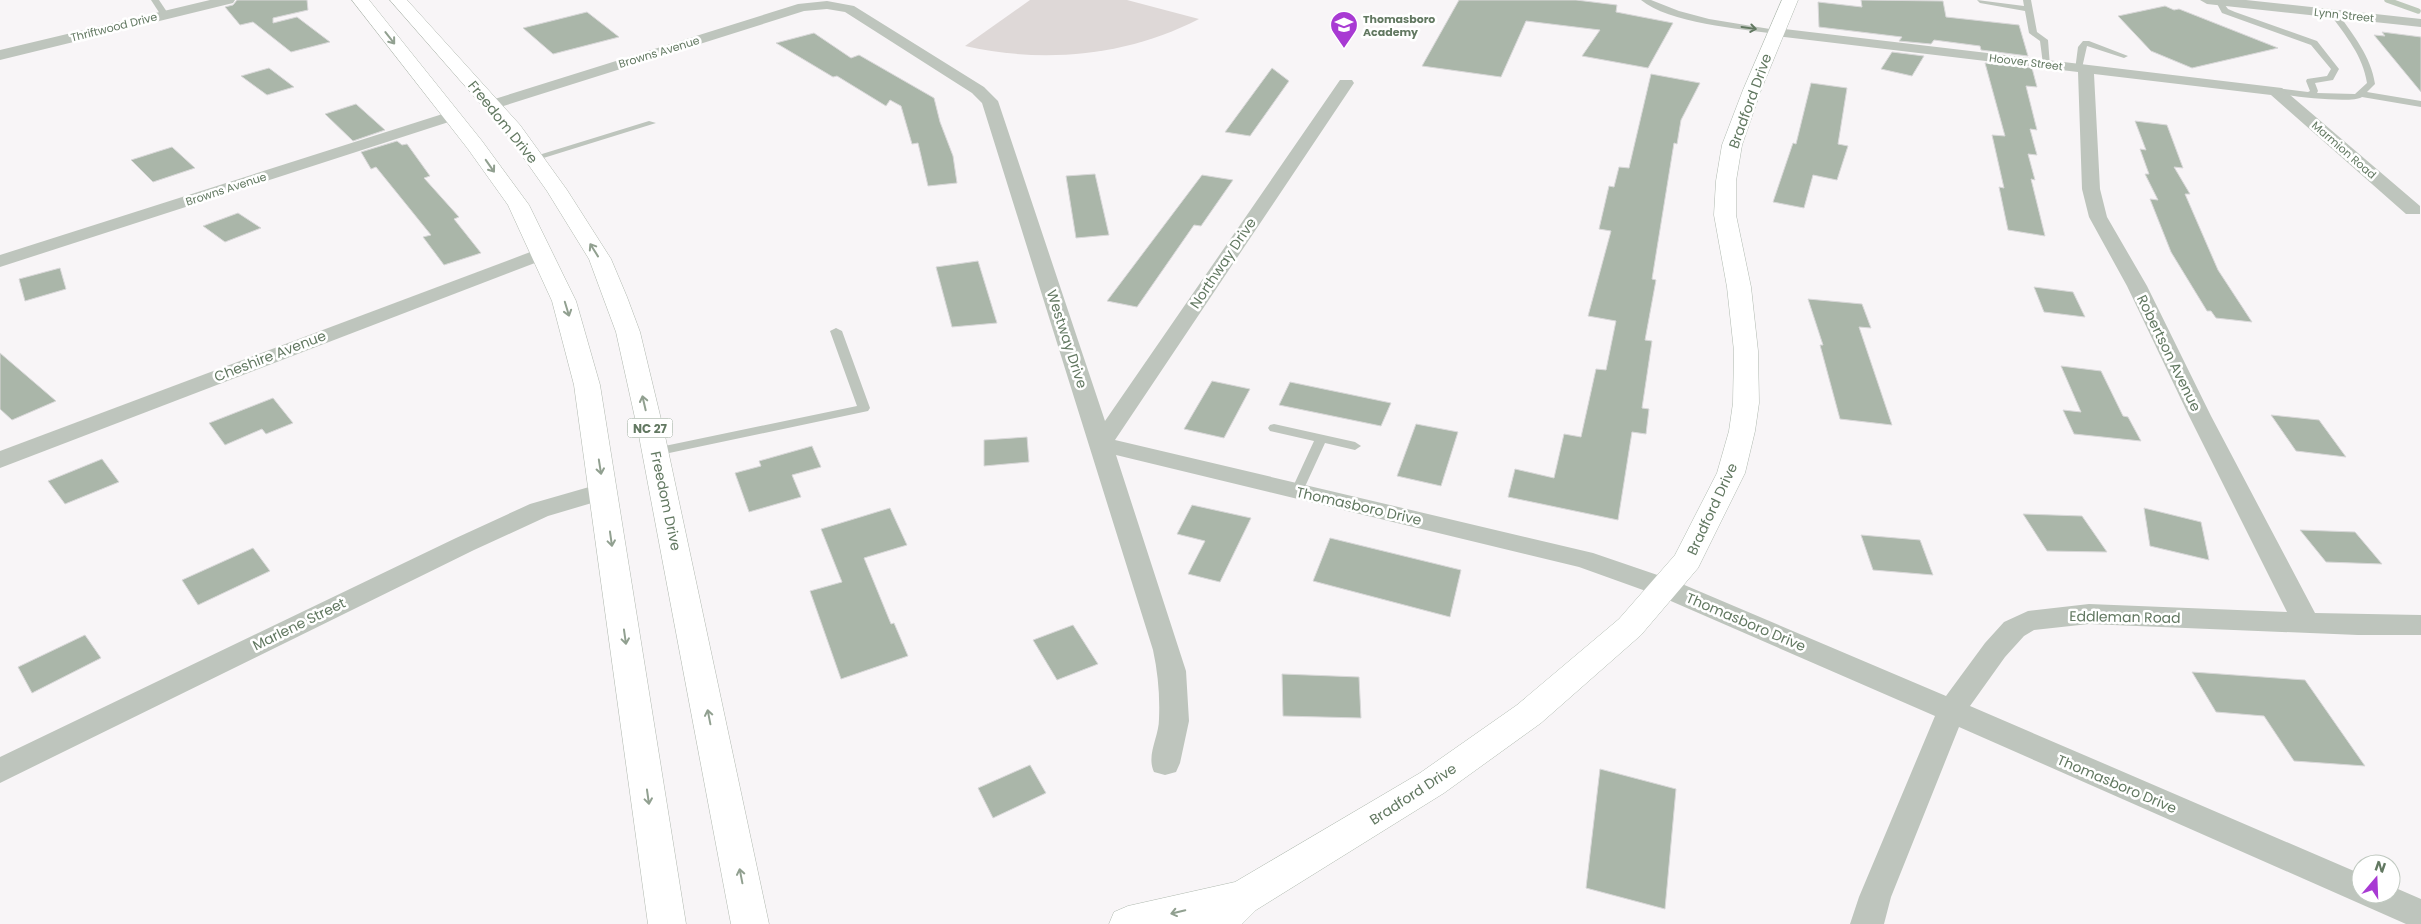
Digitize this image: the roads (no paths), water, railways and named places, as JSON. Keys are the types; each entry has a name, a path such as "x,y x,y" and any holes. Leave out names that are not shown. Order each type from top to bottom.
{"main road":[{"path":"360,0 452,116 518,205 564,301 576,338 587,385 667,924"},
{"path":"387,0 429,48 443,51"},
{"name":"Freedom Drive","path":"398,0 491,105 557,190 600,259 628,332 655,452 750,924"},
{"name":"Bradford Drive","path":"1215,924 1243,898 1432,784 1529,714 1630,627 1666,588 1687,561 1713,513 1731,473 1742,430 1746,403 1746,351 1739,287 1726,215 1726,181 1732,145 1752,90 1790,0"},
{"name":"Bradford Drive","path":"1128,924 1243,898"}],"street":[{"name":"Thriftwood Drive","path":"0,55 228,0"},
{"name":"Lynn Street","path":"2212,1 2421,23"},
{"name":"Browns Avenue","path":"491,105 803,7 827,5"},
{"name":"Westway Drive","path":"827,5 849,9 878,26 978,90 990,101 1167,650 1172,671 1174,721 1165,763"},
{"name":"Hoover Street","path":"1776,32 2276,91"},
{"name":"Robertson Avenue","path":"2082,68 2091,189 2098,217 2137,286 2200,416 2306,622"},
{"name":"Northway Drive","path":"1101,444 1346,83"},
{"name":"Marmion Road","path":"2276,91 2412,210"},
{"name":"Browns Avenue","path":"0,261 452,116"},
{"name":"Cheshire Avenue","path":"0,460 540,254"},
{"name":"Thomasboro Drive","path":"1101,444 1584,559 1666,588 2351,885"},
{"name":"Marlene Street","path":"0,771 465,544 539,510 604,491"},
{"name":"Eddleman Road","path":"1867,924 1875,897 1951,712 1995,650 2014,629 2028,621 2088,614 2421,625"},
{"path":"2396,904 2421,915"}],"lane":[{"path":"155,0 165,15"},
{"path":"1645,0 1675,12 1722,24 1776,32"},
{"path":"2212,1 2225,11 2314,43 2320,48 2335,69 2330,78 2310,81 2314,92 2310,95"},
{"path":"1980,4 2028,4 2033,33 2044,40 2047,64"},
{"path":"2276,91 2333,98 2357,97 2371,84 2370,72 2363,55 2334,14"},
{"path":"2082,68 2082,47 2086,43 2124,56"},
{"path":"2362,94 2421,104"},
{"path":"534,158 652,123"},
{"path":"655,452 864,408 836,331"},
{"path":"1274,428 1355,446"},
{"path":"1297,491 1321,438"}],"waterway":[{"path":"2387,0 2418,11"}],"place":[{"name":"Thomasboro Academy","path":"1344,49"}]}
